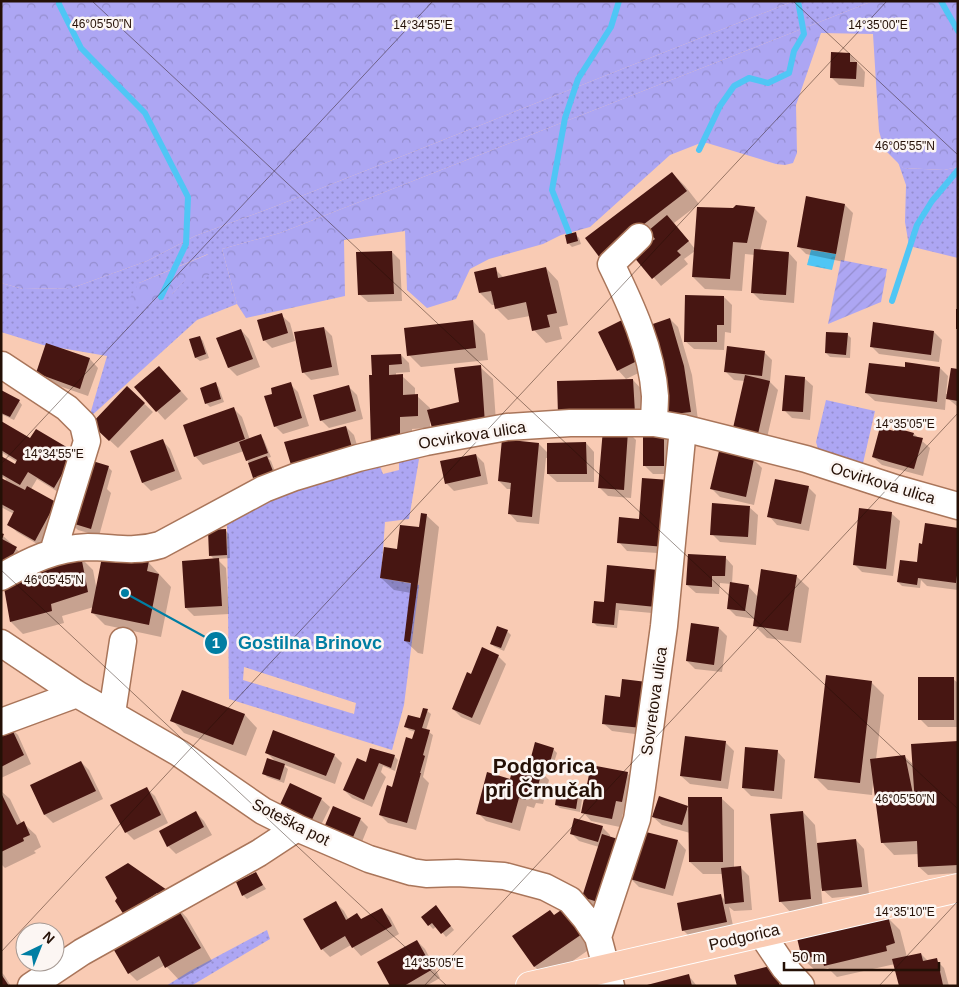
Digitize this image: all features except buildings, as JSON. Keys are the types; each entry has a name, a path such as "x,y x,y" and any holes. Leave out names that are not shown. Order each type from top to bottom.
{"main road":[{"name":"Podgorica","path":"530,986 608,976 761,933 958,888"}],"street":[{"path":"639,237 611,264 640,328 655,395 654,423"},
{"path":"2,365 67,408 83,424 87,441 53,552"},
{"name":"Ocvirkova ulica","path":"1,577 32,560 53,552 88,547 125,550 150,548 160,545 264,490 295,477 358,458 426,442 507,427 570,423 654,423 683,428 806,459 958,506"},
{"name":"Sovretova ulica","path":"598,937 637,819 664,626 683,428"},
{"path":"112,713 123,641"},
{"name":"Soteška pot","path":"1,643 77,694 179,753 264,811 297,828 369,859 412,872 504,876 545,887 570,900 598,937"},
{"path":"1,722 77,694"},
{"path":"31,986 82,952 259,853 297,828"},
{"path":"761,933 784,967 801,986"},
{"path":"598,937 608,976"}],"green space":[{"path":"1,1 794,1 271,208 195,236 147,261 72,288 23,289 1,283"},
{"path":"794,1 873,1 280,233 222,249 237,304 197,320 89,418 107,356 43,345 1,332 1,283 23,289 72,288 147,261 195,236 271,208","holes":["208,254 172,294 139,283"]},
{"path":"873,1 958,1 958,167 944,170 903,168 884,149 879,131 873,34 821,33 796,105 797,153 793,163 785,165 776,164 707,143 698,144 670,155 590,227 561,235 543,244 489,259 470,269 456,299 427,308 407,290 405,231 344,240 345,296 246,318 237,304 222,249 280,233"},
{"path":"898,162 903,168 944,170 958,167 958,258 909,246 905,222 906,185"},
{"path":"209,254 211,273 201,282 186,279 172,294 152,305 126,304 139,283"},
{"path":"841,260 887,269 881,302 828,324"},
{"path":"826,400 875,411 861,472 819,452 816,442"},
{"path":"399,457 419,459 409,519 385,522 381,578 419,585 404,705 392,750 229,699 227,519 258,501 378,461 383,474 399,470","holes":["244,667 356,703 354,714 243,680"]},
{"path":"267,930 270,939 191,986 166,986 190,971"}],"water":[{"path":"811,250 836,254 832,270 807,265"}],"waterway":[{"path":"59,1 81,48 145,113 188,197 186,244 161,297"},
{"path":"571,238 552,190 565,118 578,79 611,27 619,1"},
{"path":"699,150 720,106 734,86 749,78 768,83 789,73 794,51 804,34 798,1"},
{"path":"941,1 958,31"},
{"path":"892,301 917,225 932,201 958,170"}],"place":[{"name":"Gostilna Brinovc","path":"125,593"}],"district":[{"name":"Podgorica pri Črnučah","path":"544,777"}]}
